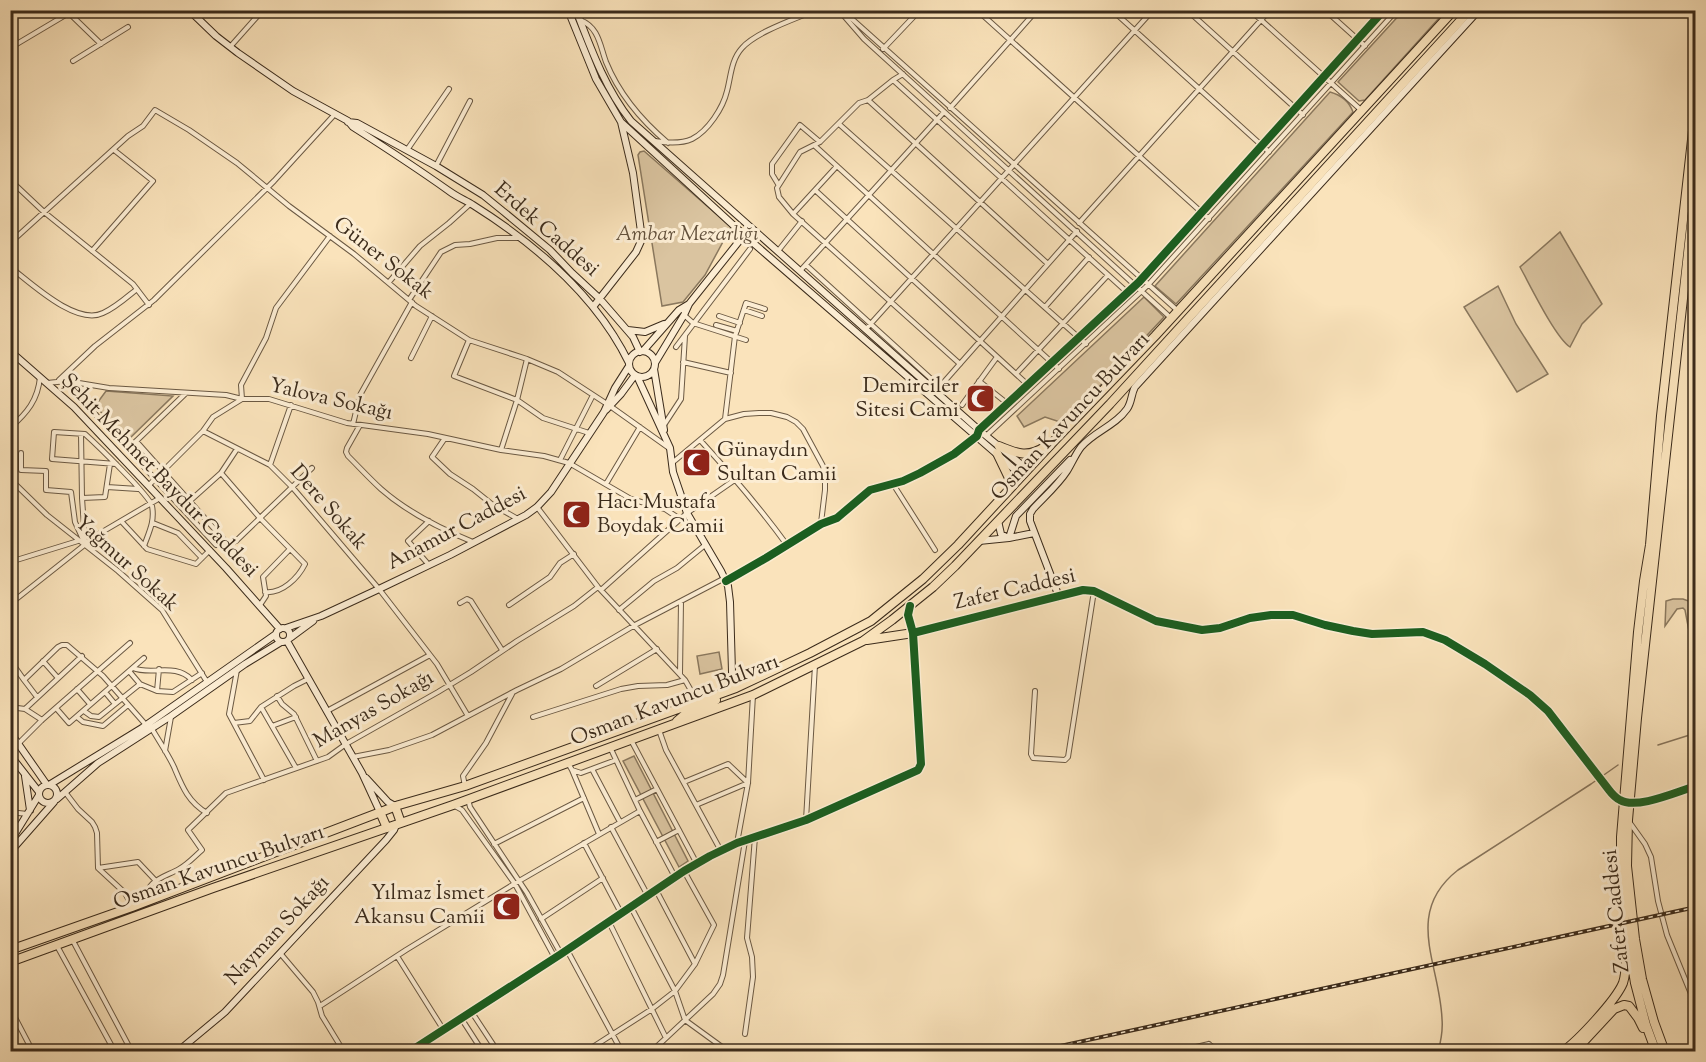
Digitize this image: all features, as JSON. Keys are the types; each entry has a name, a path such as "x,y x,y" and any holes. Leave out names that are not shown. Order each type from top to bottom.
{"highway":[{"name":"Osman Kavuncu Bulvarı","path":"10,950 132,907 395,806 465,786 736,688 871,621 923,579 958,545 1172,319 1454,10"},
{"name":"Osman Kavuncu Bulvarı","path":"10,962 453,805 753,695 863,641 892,621 955,566 1035,481 1113,407 1445,43 1470,10"},
{"path":"1632,743 1642,591 1650,546 1695,104"},
{"path":"1632,743 1695,180"},
{"path":"998,449 1027,454 1038,452 1055,440"},
{"path":"998,449 1009,478 1008,492"},
{"path":"1028,471 1035,481"},
{"path":"863,641 913,633"},
{"path":"674,724 690,710 735,693 736,688"},
{"name":"Zafer Caddesi","path":"1632,743 1627,802 1621,837 1621,879 1629,945 1640,1004 1655,1052"},
{"name":"Zafer Caddesi","path":"1627,802 1627,866 1635,939 1642,979 1665,1052"},
{"path":"395,806 399,824"},
{"path":"380,812 387,828"},
{"path":"1562,1052 1578,1038 1618,992 1624,981 1626,950 1629,945"},
{"path":"1574,1052 1614,1009 1624,1005 1629,1006 1638,1018 1655,1052"}],"main road":[{"path":"1474,1052 1485,1049 1494,1052"}],"street":[{"path":"10,19 23,10"},
{"path":"64,10 71,12 101,44"},
{"name":"Erdek Caddesi","path":"189,10 230,47 293,91 348,122 353,128 405,160 449,192 471,203 541,254 593,307 618,342 629,365"},
{"path":"230,47 263,10"},
{"path":"568,10 596,79 621,122 744,235 978,433 1028,471"},
{"path":"576,10 602,76 618,105 631,121 865,329 938,389"},
{"path":"799,18 802,10"},
{"path":"641,142 651,140 668,143 692,139 700,133 710,122 727,93 734,60 745,44 816,10"},
{"path":"833,10 852,19 1178,312"},
{"path":"842,14 848,10"},
{"path":"880,53 920,10"},
{"path":"977,10 1209,219"},
{"path":"950,108 1037,10"},
{"path":"1112,10 1269,152"},
{"path":"865,329 1153,10"},
{"path":"1187,10 1303,115"},
{"path":"1250,10 1362,111"},
{"path":"1079,223 1269,10"},
{"path":"1325,10 1365,46"},
{"path":"353,757 408,745 432,735 561,669 635,625 725,579 821,524 837,518 870,490 920,474 967,446 1008,404 1142,279 1384,10"},
{"path":"987,435 1148,285 1397,10"},
{"path":"1445,43 1479,10"},
{"path":"10,48 71,12"},
{"path":"842,14 903,75 1172,319"},
{"path":"579,20 589,24 595,32 606,62 629,102 645,122 668,143"},
{"path":"73,61 128,27"},
{"path":"903,75 868,100 859,103 815,146 800,152 778,184 777,195 793,214 960,364"},
{"path":"893,80 1128,293"},
{"path":"406,151 449,89"},
{"path":"868,100 1048,264"},
{"path":"436,166 470,101"},
{"name":"Güner Sokak","path":"114,150 128,136 143,126 155,110 199,136 237,164 432,316 469,340 558,372 670,448"},
{"path":"800,271 945,112"},
{"path":"59,381 95,346 149,305 267,188 335,114"},
{"name":"Erdek Caddesi","path":"348,122 357,123 436,166 483,195 550,250 600,299 628,330 642,352"},
{"path":"593,307 636,252 642,239 633,173 621,122"},
{"path":"839,124 1086,344"},
{"path":"778,184 772,174 772,164 800,125 820,142"},
{"path":"815,146 1059,369"},
{"path":"10,243 114,150 153,181 92,251"},
{"path":"793,214 837,166"},
{"path":"10,180 44,212 133,284 149,305"},
{"path":"815,190 1028,385"},
{"path":"389,282 420,246 449,224 471,203"},
{"path":"777,252 802,221"},
{"path":"1009,538 1016,516 1091,437 1117,420 1126,410 1135,387 1277,226"},
{"path":"938,389 1077,231"},
{"path":"608,405 636,376 651,374 689,304 744,235"},
{"path":"148,486 203,431 213,417 242,399 241,385 266,338 276,308 330,236"},
{"path":"353,424 360,394 410,301 441,252 454,246 497,238 519,238"},
{"path":"676,347 750,249"},
{"path":"1045,307 1089,257"},
{"path":"806,265 938,389 978,433 987,435 998,449"},
{"path":"10,267 67,308 84,315 96,316 104,313 138,289"},
{"path":"1016,374 1108,275"},
{"path":"725,419 736,334 746,303 765,309"},
{"path":"608,405 632,357 642,352 679,310 689,304"},
{"path":"744,310 762,316"},
{"path":"684,315 693,323 736,334"},
{"path":"411,358 432,316"},
{"path":"719,316 740,323"},
{"path":"628,330 645,332 670,321"},
{"path":"716,325 746,340"},
{"path":"663,427 681,399 685,335"},
{"path":"469,340 454,376 517,400 543,418 589,433"},
{"name":"Şehit Mehmet Baydur Caddesi","path":"10,351 74,407 210,550 280,630"},
{"path":"642,352 651,355 654,366 665,437"},
{"path":"962,405 998,357"},
{"path":"501,450 527,359"},
{"path":"683,362 731,373"},
{"path":"629,365 670,448 673,472 687,513 725,579 730,597 732,672 736,688"},
{"path":"10,428 31,407 37,393 40,376"},
{"path":"67,381 216,545"},
{"name":"Yalova Sokağı","path":"47,383 67,381 109,388 226,395 242,399 262,398 353,424 445,438 560,460 631,499 661,508 680,519"},
{"path":"979,381 1008,404"},
{"path":"128,449 185,393"},
{"path":"560,460 593,394"},
{"path":"270,465 291,405"},
{"name":"Anamur Caddesi","path":"321,616 429,565 537,507 551,492 608,405"},
{"path":"1113,407 1126,410"},
{"path":"1113,407 1117,420"},
{"path":"672,463 725,419 744,414 771,413 791,419 803,429 824,471 825,497 821,524"},
{"path":"360,425 346,448 347,455 382,490 429,521 474,542"},
{"path":"606,484 640,427"},
{"name":"Dere Sokak","path":"203,431 270,465 292,488 379,589 437,664 468,716"},
{"path":"113,464 52,459 54,432 86,434 152,503 153,523 144,546"},
{"path":"81,434 85,545"},
{"path":"445,438 432,458 493,505 518,519"},
{"path":"700,440 736,479 787,545"},
{"path":"136,441 228,543 236,541 312,468"},
{"path":"182,508 221,473 237,449"},
{"path":"21,453 21,470 46,471 46,490 71,492 75,522 85,545"},
{"path":"1059,597 1030,521 1031,512 1067,471 1076,455"},
{"path":"82,498 105,497 113,464"},
{"path":"221,473 260,518 305,564 302,571 284,588 273,593 266,592"},
{"name":"Yağmur Sokak","path":"10,479 42,511 162,610 207,682"},
{"name":"Manyas Sokağı","path":"155,880 181,868 202,850 188,830 225,793 328,757 346,744 449,685 600,588 687,513 736,479"},
{"path":"10,488 15,484"},
{"path":"893,484 935,550"},
{"path":"107,487 139,489"},
{"path":"10,603 97,535 160,498"},
{"path":"537,507 600,588 685,680 698,701"},
{"path":"121,521 147,549 196,564 210,550"},
{"path":"429,521 408,541 429,565"},
{"path":"998,521 1000,534 1009,538"},
{"path":"153,523 178,533 202,558"},
{"path":"980,541 1034,533"},
{"path":"10,562 79,540"},
{"path":"619,610 706,545"},
{"path":"260,605 266,596 263,577 290,549"},
{"path":"509,605 548,579 560,563 574,554"},
{"name":"Zafer Caddesi","path":"913,633 1083,591 1094,591 1156,621 1202,630 1220,628 1250,618 1293,615 1353,632 1372,634 1423,632 1435,635 1485,664 1536,700 1548,711 1619,800 1627,802"},
{"path":"1035,691 1031,754 1034,758 1063,760 1068,757 1094,591"},
{"path":"460,603 467,599 471,601 502,651"},
{"path":"680,674 681,601"},
{"path":"409,1052 684,871 737,843 806,820 914,772 921,766 913,633 908,615 910,606"},
{"path":"130,643 42,720 10,753 44,803 49,804 55,800 98,763 280,630 321,616"},
{"path":"10,842 43,787 171,716 321,616"},
{"path":"280,630 277,638 286,640 362,773 380,812"},
{"path":"280,630 290,632 286,640"},
{"path":"24,680 58,647 71,646 98,671 149,727 173,765 181,786 189,798 207,813"},
{"path":"596,686 657,649"},
{"path":"327,711 430,655"},
{"path":"25,709 82,656"},
{"path":"56,708 69,723 144,658"},
{"path":"10,660 37,697"},
{"path":"43,662 58,678"},
{"path":"806,820 815,664"},
{"path":"131,670 159,669 183,673 192,680"},
{"path":"157,691 159,669"},
{"path":"131,670 140,684 157,691 173,692 202,673"},
{"path":"237,670 229,714 264,780"},
{"path":"234,723 245,723 252,720 261,707 309,679"},
{"path":"533,717 621,689 667,685 685,680"},
{"path":"84,711 91,716 99,717 140,684"},
{"path":"77,689 90,705"},
{"path":"105,692 115,704"},
{"path":"465,786 463,776 486,742 512,693"},
{"path":"737,843 748,783 753,695"},
{"path":"277,696 296,717 317,761"},
{"path":"76,717 83,722 103,726 128,705"},
{"path":"10,707 25,709 42,720"},
{"path":"261,707 296,768"},
{"path":"165,751 171,716"},
{"path":"272,726 296,717"},
{"path":"659,730 666,750 721,851"},
{"path":"10,732 57,790 55,800 10,852"},
{"path":"631,739 697,864"},
{"path":"610,746 640,811 675,877"},
{"path":"572,770 578,773 616,760"},
{"path":"568,762 599,834"},
{"path":"684,782 728,764 748,783"},
{"path":"592,769 620,822"},
{"path":"24,772 29,812"},
{"path":"362,773 388,802 395,806"},
{"path":"696,805 748,783"},
{"path":"1627,802 1642,803 1695,786"},
{"path":"635,800 657,789"},
{"path":"65,792 95,827 98,868 125,893 132,907"},
{"path":"470,798 468,803 470,807 561,954"},
{"path":"494,844 584,798"},
{"path":"453,805 462,810 517,882 555,958"},
{"path":"320,1006 517,882 640,811"},
{"path":"10,812 29,812"},
{"path":"1628,820 1651,857 1658,901 1667,935 1695,1006"},
{"name":"Nayman Sokağı","path":"177,1052 225,1012 399,824"},
{"path":"611,827 648,896"},
{"path":"656,842 678,830"},
{"path":"745,1034 753,977 752,957 747,938 755,837"},
{"path":"651,1052 713,994 722,980 745,841"},
{"path":"584,843 621,914"},
{"path":"98,868 138,862 155,880 147,890 148,901"},
{"path":"585,1052 652,1009 675,991 695,964 714,925 684,871"},
{"path":"535,922 603,878"},
{"path":"656,890 695,964"},
{"path":"631,907 675,991 685,1020 729,1052"},
{"path":"609,922 666,1038"},
{"path":"72,939 132,1052"},
{"path":"56,944 115,1052"},
{"path":"567,950 622,1052"},
{"path":"280,953 313,993 322,1016 344,1052"},
{"path":"397,956 443,1029"},
{"path":"10,1008 33,1052"},
{"path":"471,1011 498,1052"},
{"path":"461,1018 483,1052"},
{"path":"1174,1052 1209,1044"},
{"path":"1203,1052 1209,1044"},
{"path":"1209,1044 1219,1052"}],"green space":[{"path":"1403,11 1443,11 1365,100 1359,101 1338,82"},
{"path":"1330,92 1344,99 1353,112 1176,304 1155,286"},
{"name":"Ambar Mezarlığı","path":"644,151 731,227 705,275 683,302 662,306 638,155"},
{"path":"1560,232 1602,304 1582,324 1570,347 1550,322 1520,267"},
{"path":"1498,286 1516,324 1548,374 1517,392 1464,307"},
{"path":"1144,297 1164,317 1069,419 1060,422 1045,417 1024,427 1017,416"},
{"path":"106,391 173,396 128,440 95,406"},
{"path":"1683,599 1694,603 1695,641 1689,631 1683,608 1677,609 1665,626 1666,601"},
{"path":"719,652 722,669 700,674 697,656"},
{"path":"634,756 688,861 679,867 623,761"}],"waterway":[{"path":"1658,745 1696,733"},
{"path":"1438,1052 1442,1019 1428,922 1432,904 1441,886 1458,870 1618,765"}],"railway":[{"path":"1033,1052 1696,907"}],"cycle path":[{"path":"726,581 821,524 837,518 870,490 903,481 920,473 954,454 977,436 979,430 1139,282 1384,10"},
{"path":"913,633 1083,590 1094,591 1156,621 1202,630 1220,628 1250,618 1293,615 1325,625 1372,634 1423,632 1445,640 1530,695 1548,711 1614,796 1619,799 1637,803 1696,786"},
{"path":"409,1052 710,856 737,843 806,820 918,770 921,764 913,633 908,615 910,606"}],"place":[{"name":"Demirciler Sitesi Cami","path":"980,399"},
{"name":"Günaydın Sultan Camii","path":"696,463"},
{"name":"Hacı Mustafa Boydak Camii","path":"576,515"},
{"name":"Yılmaz İsmet Akansu Camii","path":"506,906"}]}
